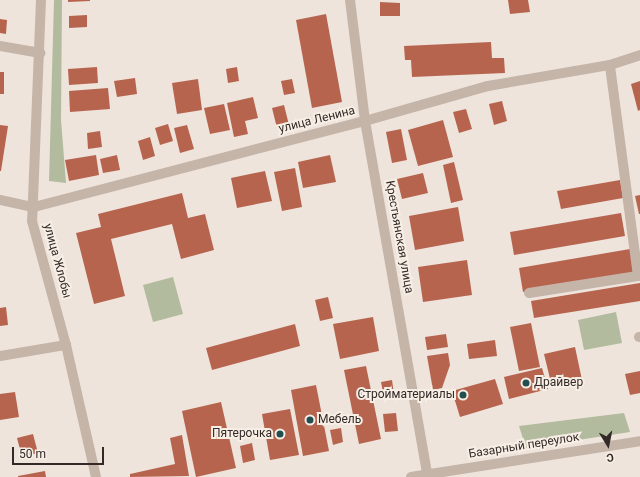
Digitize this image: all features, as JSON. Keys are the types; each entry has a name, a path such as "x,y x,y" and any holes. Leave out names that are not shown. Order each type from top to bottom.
{"street":[{"name":"улица Жлобы","path":"41,0 34,207 32,221 66,345 96,477"},
{"name":"Крестьянская улица","path":"350,0 365,121 428,476"},
{"path":"0,46 40,53"},
{"name":"улица Ленина","path":"0,200 34,207 365,121 488,86 610,65 640,54"},
{"path":"529,293 638,276 610,65"},
{"path":"0,356 66,345"},
{"name":"Базарный переулок","path":"411,477 428,476 640,441"}],"green space":[{"path":"54,0 62,0 61,120 66,183 49,181"},
{"path":"173,277 183,314 153,322 143,285"},
{"path":"616,312 622,343 584,350 578,320"},
{"path":"624,413 630,432 526,448 519,426"}],"building":[{"path":"68,0 90,0 90,1 68,2"},
{"path":"508,0 528,0 530,12 510,14"},
{"path":"380,2 400,3 400,16 380,16"},
{"path":"326,14 342,102 312,108 296,20"},
{"path":"87,15 87,27 69,28 69,16"},
{"path":"0,19 7,20 6,34 0,33"},
{"path":"491,42 492,58 504,58 505,73 412,77 411,60 405,60 404,46"},
{"path":"97,67 98,83 69,85 68,69"},
{"path":"237,67 239,81 228,83 226,69"},
{"path":"0,72 4,72 4,94 0,94"},
{"path":"135,78 137,94 117,97 114,81"},
{"path":"198,79 202,110 177,114 172,83"},
{"path":"292,79 295,93 284,95 281,81"},
{"path":"640,81 640,110 638,111 631,84"},
{"path":"108,88 110,109 70,112 69,91"},
{"path":"253,97 258,118 245,121 248,134 234,137 227,103"},
{"path":"502,101 507,121 494,125 489,104"},
{"path":"224,104 230,130 210,134 204,108"},
{"path":"284,105 289,125 277,128 272,108"},
{"path":"466,109 472,129 459,133 453,112"},
{"path":"443,120 453,157 418,166 408,130"},
{"path":"168,124 173,141 160,145 155,128"},
{"path":"0,125 8,126 1,171 0,171"},
{"path":"187,125 194,149 180,153 174,128"},
{"path":"401,129 407,160 392,163 386,132"},
{"path":"100,131 102,147 88,149 87,133"},
{"path":"150,137 155,156 143,160 138,141"},
{"path":"96,155 99,175 69,181 65,160"},
{"path":"117,155 120,170 103,173 100,159"},
{"path":"330,155 336,182 303,188 298,162"},
{"path":"454,162 463,200 451,203 443,165"},
{"path":"295,168 302,207 282,211 274,172"},
{"path":"265,171 272,201 237,208 231,178"},
{"path":"423,173 428,193 402,199 397,179"},
{"path":"620,180 623,198 561,209 557,191"},
{"path":"182,193 188,218 205,214 214,250 181,259 172,224 111,239 125,296 94,304 76,233 101,227 98,214"},
{"path":"640,195 640,214 639,214 635,196"},
{"path":"458,207 464,241 415,250 409,216"},
{"path":"621,213 625,236 514,255 510,232"},
{"path":"630,249 634,272 523,292 519,268"},
{"path":"467,260 472,295 423,302 418,267"},
{"path":"640,283 640,301 534,318 531,301"},
{"path":"328,297 333,318 320,321 315,300"},
{"path":"6,307 8,325 0,326 0,308"},
{"path":"373,317 379,351 340,359 333,324"},
{"path":"531,323 540,367 519,371 510,327"},
{"path":"295,324 300,346 212,370 206,348"},
{"path":"446,334 448,347 427,350 425,337"},
{"path":"495,340 497,356 469,359 467,344"},
{"path":"575,347 582,380 552,387 544,354"},
{"path":"448,353 450,365 442,388 433,390 427,356"},
{"path":"366,366 381,439 359,444 344,370"},
{"name":"Драйвер","path":"542,368 548,389 509,399 504,377"},
{"path":"640,371 640,393 630,395 625,374"},
{"path":"495,379 503,404 460,417 452,391"},
{"path":"392,380 394,394 384,397 381,382"},
{"name":"Мебель","path":"316,385 329,451 303,456 291,390"},
{"path":"15,392 19,417 0,420 0,394"},
{"path":"221,402 236,468 196,477 182,411"},
{"name":"Пятерочка","path":"290,409 299,455 270,460 262,414"},
{"path":"396,413 398,431 385,432 383,414"},
{"path":"341,428 343,442 333,445 330,430"},
{"path":"33,434 38,453 22,457 17,438"},
{"path":"182,435 189,476 130,477 130,474 175,464 170,438"},
{"path":"252,443 255,460 243,463 240,446"},
{"path":"45,471 46,477 18,477 18,476"}],"place":[{"name":"Драйвер","path":"526,383"},
{"name":"Стройматериалы","path":"463,395"},
{"name":"Мебель","path":"310,420"},
{"name":"Пятерочка","path":"280,434"}]}
